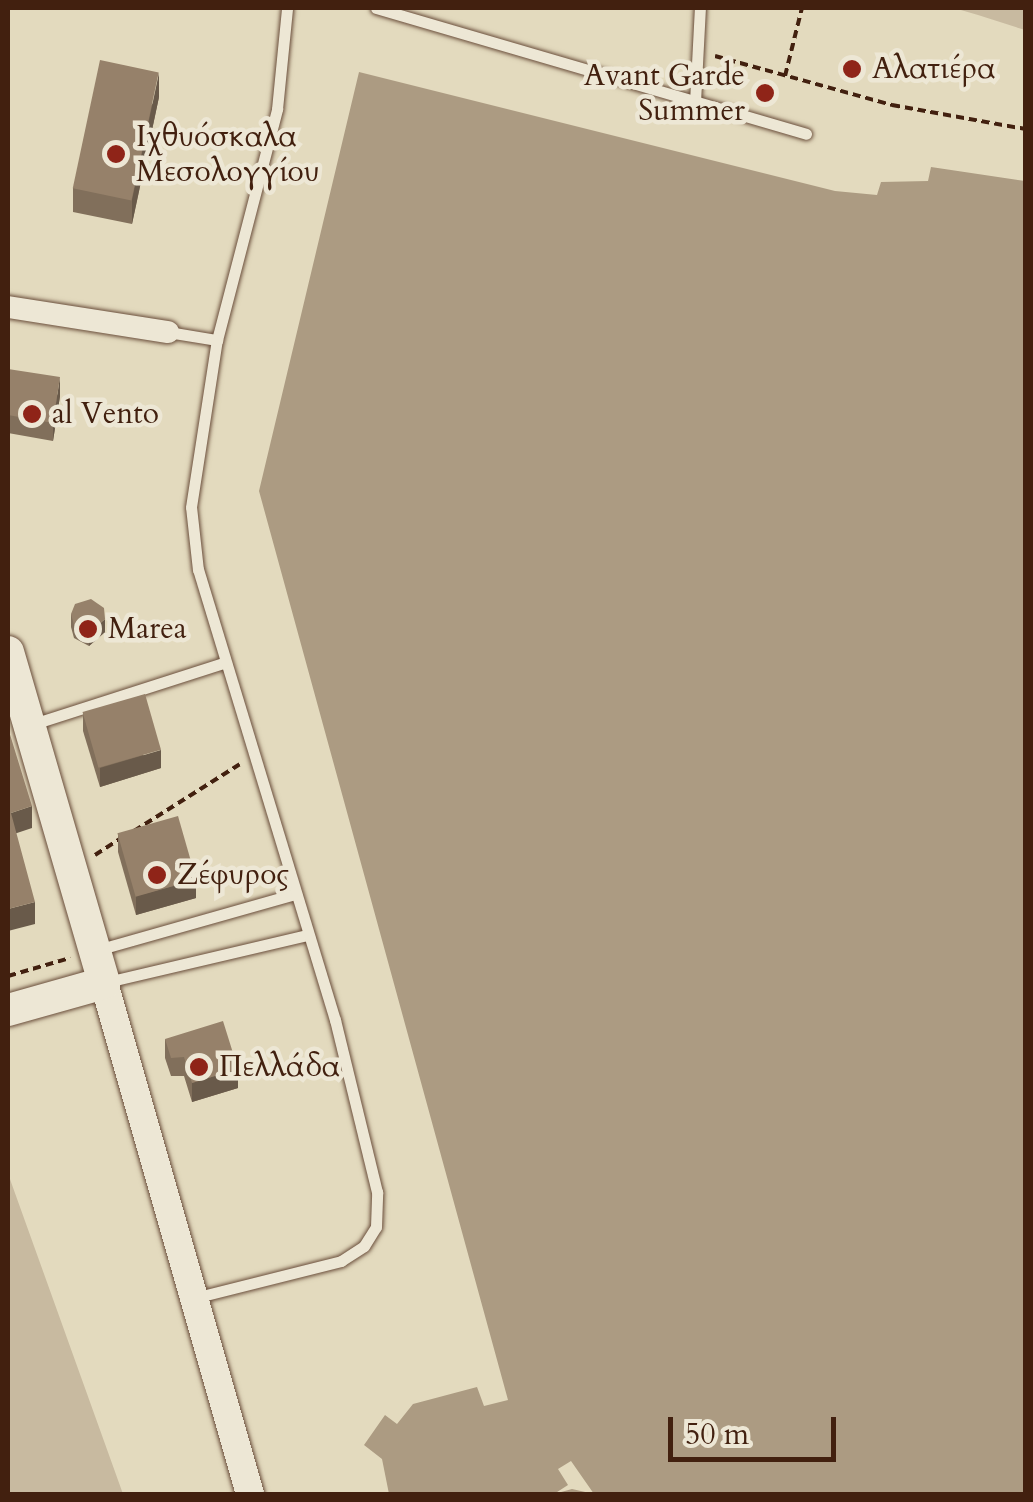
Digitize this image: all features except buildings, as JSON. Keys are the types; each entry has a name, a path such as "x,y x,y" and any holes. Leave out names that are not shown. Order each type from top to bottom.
{"main road":[{"path":"8,652 104,983 8,1010"}],"street":[{"path":"8,306 168,332"},
{"path":"104,983 250,1494"}],"lane":[{"path":"194,1298 341,1262 364,1246 376,1227 377,1192 364,1134 254,755 223,663 198,570 191,507 218,340 277,109 287,8"},
{"path":"376,8 806,134"},
{"path":"695,102 700,8"},
{"path":"168,332 218,340"},
{"path":"28,725 223,663"},
{"path":"94,951 295,894"},
{"path":"104,983 307,935"}],"path":[{"path":"785,76 802,8"},
{"path":"700,52 892,105 1026,129"},
{"path":"70,870 254,755"},
{"path":"8,976 94,951"}],"shaded area":[{"path":"954,8 1025,8 1025,30 978,15"},
{"path":"359,72 835,191 877,195 881,182 928,181 931,167 1025,181 1025,1494 389,1494 382,1459 364,1445 385,1415 397,1424 413,1404 477,1387 484,1406 508,1400 259,491"},
{"path":"8,1173 11,1182 123,1494 8,1494"}],"pier":[{"path":"571,1461 594,1494 572,1489 554,1494 568,1485 558,1469"}],"place":[{"name":"Αλατιέρα","path":"852,69"},
{"name":"Avant Garde Summer","path":"765,93"},
{"name":"Ιχθυόσκαλα Μεσολογγίου","path":"116,154"},
{"name":"al Vento","path":"32,414"},
{"name":"Marea","path":"88,629"},
{"name":"Ζέφυρος","path":"157,875"},
{"name":"Πελλάδα","path":"199,1067"}]}
